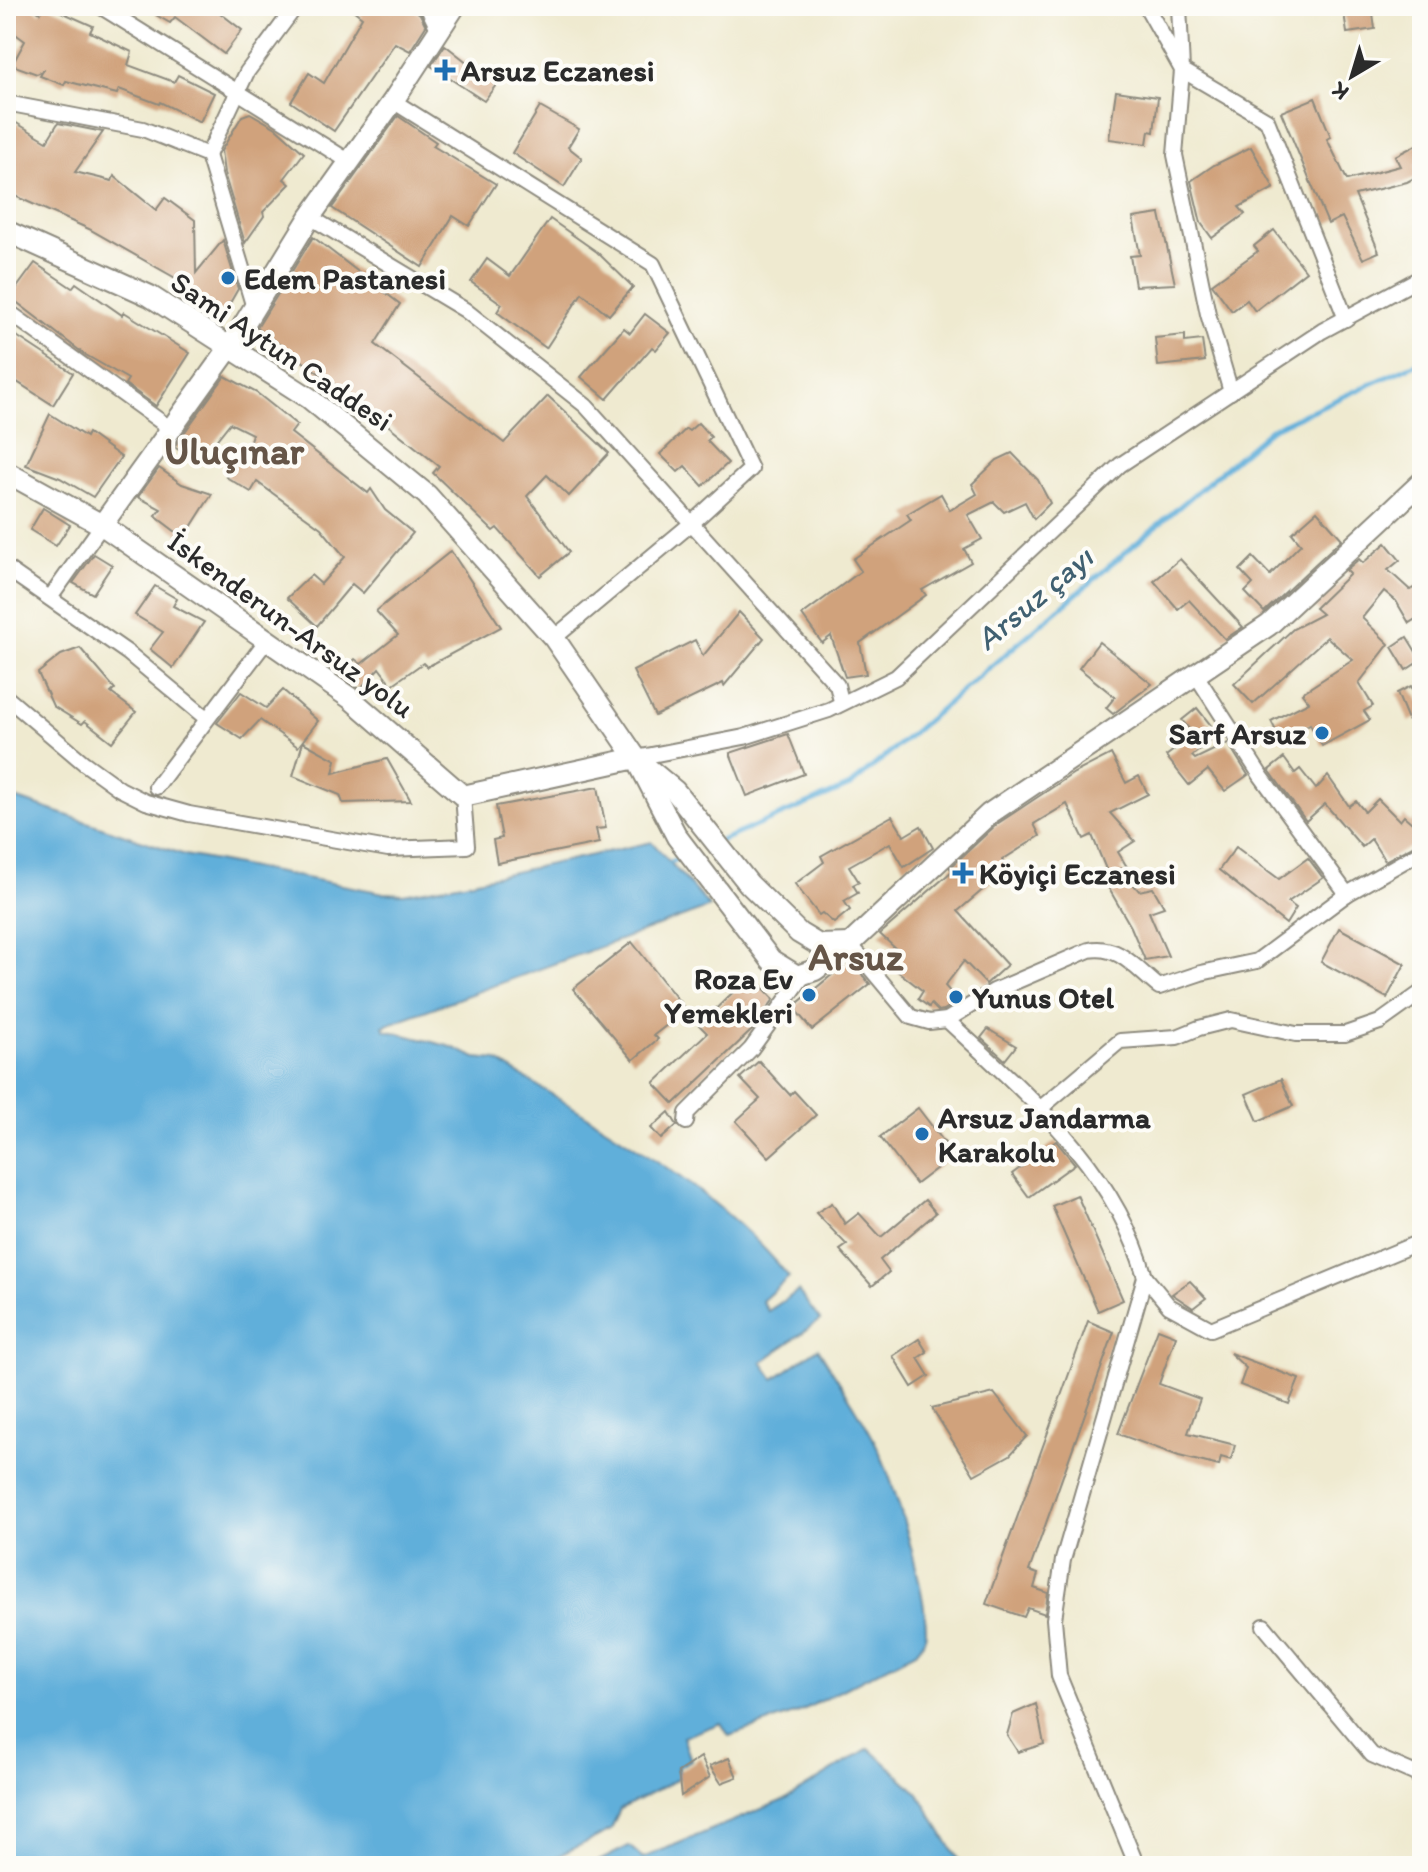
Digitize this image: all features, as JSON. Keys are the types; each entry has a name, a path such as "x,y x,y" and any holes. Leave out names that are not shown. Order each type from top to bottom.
{"main road":[{"path":"102,525 230,347 310,217 393,101 455,6"},
{"name":"Sami Aytun Caddesi","path":"6,231 150,296 309,398 401,471 450,517 554,638 636,758"},
{"name":"İskenderun-Arsuz yolu","path":"6,472 102,525 350,698 463,796"},
{"path":"636,758 668,823 742,924 779,967 804,975 850,944 989,814 1269,625 1422,482"},
{"path":"636,758 675,791 767,904 808,941 819,945 850,944"},
{"path":"463,796 636,758"}],"street":[{"path":"100,6 118,11 350,162"},
{"path":"254,308 208,155 247,72 296,6"},
{"path":"427,6 438,29"},
{"path":"1146,6 1182,70 1267,120 1346,319"},
{"path":"1179,6 1182,70 1175,155 1208,314 1231,392"},
{"path":"393,101 653,264 751,469 692,523 554,638"},
{"path":"6,105 143,129 208,155"},
{"path":"310,217 465,310 586,406 837,685 841,701"},
{"path":"636,758 744,737 829,710 841,701 896,677 1120,465 1346,319 1422,277"},
{"path":"6,310 171,429"},
{"path":"50,598 102,525"},
{"path":"6,568 128,653 206,718"},
{"path":"156,787 267,640"},
{"path":"1196,675 1261,776 1347,894"},
{"path":"6,697 120,789 146,802 189,814 388,849 467,846 463,796"},
{"path":"850,944 911,1017 929,1022 947,1020 994,991 1089,950 1105,947 1116,950 1159,987 1201,973 1257,961 1347,894 1422,851"},
{"path":"686,1122 687,1113 751,1049 804,975"},
{"path":"1042,1107 1120,1041 1177,1037 1231,1020 1296,1034 1345,1034 1380,1022 1407,1007 1422,992"},
{"path":"947,1020 1042,1107 1093,1170 1134,1238 1145,1277 1169,1306 1211,1329 1422,1241"},
{"path":"1137,1866 1059,1676 1054,1619 1063,1560 1145,1277"},
{"path":"1264,1626 1372,1755 1416,1774 1422,1782"}],"water":[{"path":"6,795 185,855 384,893 403,894 468,882 652,842 710,907 383,1026 385,1030 452,1047 476,1058 496,1060 573,1107 691,1185 760,1244 789,1277 762,1301 768,1311 798,1291 820,1320 762,1362 774,1379 818,1348 870,1432 884,1462 915,1562 926,1633 916,1652 797,1713 729,1736 721,1723 683,1737 691,1760 677,1768 680,1778 620,1809 611,1830 538,1866 6,1866"},
{"path":"869,1748 918,1793 962,1866 589,1866 629,1846 643,1858 786,1799"}],"building":[{"path":"6,6 30,6 40,13 43,6 48,6 93,26 90,32 132,52 128,65 174,82 178,75 214,93 200,122 160,102 119,89 117,94 66,81 64,85 40,76 43,71 37,74 12,65 25,41 6,27"},
{"path":"162,6 211,6 242,30 224,54 175,17 170,23 156,15"},
{"path":"348,6 409,6 420,14 426,26 410,51 395,43 334,131 291,102 309,73 324,83 362,17"},
{"path":"1343,6 1372,6 1375,29 1347,33"},
{"path":"445,45 496,85 484,101 431,66"},
{"path":"1116,91 1158,97 1154,132 1149,131 1147,144 1109,139"},
{"path":"1315,98 1331,137 1327,139 1347,180 1400,166 1395,156 1422,142 1422,162 1415,166 1420,175 1407,182 1355,195 1379,252 1363,259 1342,217 1328,224 1281,112"},
{"path":"540,107 579,129 568,147 582,158 564,187 512,153"},
{"path":"250,113 276,128 304,153 284,179 290,184 263,212 264,216 245,243 224,173 221,151 242,116"},
{"path":"398,116 436,142 433,146 496,184 469,226 453,216 422,267 332,208"},
{"path":"13,121 47,141 58,123 103,132 75,172 112,181 114,176 156,210 165,198 195,220 196,273 223,240 238,289 222,317 182,290 186,284 89,229 6,192 6,132"},
{"path":"1251,147 1274,188 1239,207 1245,214 1212,238 1201,223 1191,181 1214,165"},
{"path":"1160,214 1175,284 1135,286 1130,256 1140,255 1133,218"},
{"path":"550,219 597,252 633,287 609,315 582,293 546,348 497,312 502,304 471,282 487,259 510,276"},
{"path":"1274,230 1306,271 1255,311 1247,300 1232,311 1212,284 1258,251 1254,246"},
{"path":"313,237 400,304 375,344 504,443 548,396 609,453 569,496 547,475 527,496 569,552 540,576 497,528 493,531 433,473 439,466 364,406 257,328"},
{"path":"35,263 72,288 76,283 122,315 124,312 190,353 156,406 125,384 128,379 84,354 10,297"},
{"path":"645,314 670,333 656,350 652,347 607,399 581,377 624,328 630,333"},
{"path":"6,329 73,373 53,405 17,382 6,399"},
{"path":"1185,335 1185,342 1202,340 1205,361 1158,366 1155,338"},
{"path":"225,376 257,393 297,425 291,433 368,493 371,489 385,510 413,533 363,593 352,584 317,626 287,598 311,575 321,584 345,557 321,528 257,482 251,492 226,477 248,447 252,434 230,423 199,462 174,447"},
{"path":"50,414 86,437 88,433 121,457 93,497 60,478 26,465"},
{"path":"698,423 711,437 707,441 728,463 703,486 685,466 678,472 660,454 686,429 689,431"},
{"path":"1012,453 1038,480 1050,503 1034,519 1025,502 1004,512 994,502 968,515 982,539 964,549 971,562 922,590 926,595 860,643 866,674 845,677 831,636 822,643 802,615 861,571 853,559 911,520 907,514 941,494 950,510 977,494 972,484 997,460"},
{"path":"159,468 182,484 212,494 184,538 155,516 161,509 138,497"},
{"path":"43,508 70,525 56,546 30,530"},
{"path":"1317,511 1342,539 1264,612 1245,592 1253,584 1240,570 1253,557 1270,575 1301,544 1292,533"},
{"path":"1386,543 1400,560 1388,570 1410,590 1422,583 1422,615 1409,623 1396,601 1384,591 1362,618 1389,644 1359,683 1373,706 1364,711 1370,720 1322,746 1310,724 1280,739 1271,721 1309,702 1302,693 1353,660 1327,637 1253,704 1234,684 1293,629 1322,614 1315,608 1350,574 1346,570 1359,559 1363,563"},
{"path":"451,551 501,627 427,667 423,663 392,685 379,668 360,689 346,680 341,674 355,659 361,664 398,635 376,611"},
{"path":"94,554 112,565 93,594 73,583"},
{"path":"1180,559 1243,627 1225,639 1189,600 1178,609 1154,581"},
{"path":"155,586 177,599 173,606 204,622 173,668 150,649 163,632 135,615"},
{"path":"739,612 764,638 724,686 723,683 655,716 633,671 695,640 703,656"},
{"path":"1407,637 1421,660 1406,670 1392,647"},
{"path":"1099,642 1152,684 1113,714 1106,708 1115,697 1079,668"},
{"path":"80,648 115,689 111,693 136,712 112,742 85,721 82,724 53,706 38,673 61,655"},
{"path":"1411,686 1422,705 1422,715 1409,722 1397,693"},
{"path":"283,690 318,721 298,747 260,720 242,739 217,723 241,692 266,708"},
{"path":"1197,708 1218,734 1192,756 1195,759 1228,743 1248,775 1225,791 1208,770 1189,785 1166,756 1194,735 1182,720"},
{"path":"788,734 804,774 747,796 730,753"},
{"path":"303,742 336,760 333,773 387,759 411,801 343,803 340,795 293,776"},
{"path":"1111,754 1126,783 1139,776 1148,794 1110,813 1135,841 1118,852 1127,867 1120,869 1139,891 1153,888 1164,907 1149,912 1168,956 1145,960 1131,927 1108,887 1112,884 1092,835 1084,839 1067,804 1034,824 1040,836 1002,860 1007,869 958,911 1007,965 986,984 964,961 945,986 958,1001 944,1010 938,1011 931,1004 929,1007 918,999 923,991 886,962 896,949 880,934 952,871 950,868 997,824 1074,773"},
{"path":"1284,758 1295,773 1300,769 1316,789 1328,776 1349,806 1356,801 1365,812 1378,799 1400,821 1404,816 1412,823 1422,813 1422,841 1385,861 1371,839 1362,847 1325,804 1306,821 1269,770"},
{"path":"598,787 606,828 596,829 599,843 497,863 493,840 502,838 496,806"},
{"path":"892,816 904,836 921,826 933,848 904,867 890,843 849,866 859,882 853,885 858,893 844,901 850,910 834,923 822,913 819,915 795,884 824,862 821,856"},
{"path":"1236,847 1279,879 1308,858 1323,878 1288,902 1296,908 1286,924 1219,870"},
{"path":"1339,928 1405,964 1387,998 1321,962"},
{"path":"632,942 686,1010 654,1035 658,1039 633,1060 573,989"},
{"path":"850,960 870,984 812,1030 793,1007"},
{"path":"751,975 774,999 752,1030 674,1104 654,1083 707,1033 699,1025"},
{"path":"988,1029 1016,1046 1005,1060 981,1038"},
{"path":"759,1061 790,1095 794,1091 816,1115 769,1157 736,1121 760,1099 740,1078"},
{"path":"1281,1079 1293,1106 1258,1121 1246,1094"},
{"path":"918,1108 954,1155 916,1184 880,1137"},
{"path":"669,1112 677,1125 661,1139 651,1128"},
{"path":"1056,1141 1075,1164 1029,1197 1012,1174"},
{"path":"1077,1195 1123,1300 1098,1311 1052,1206"},
{"path":"925,1200 936,1213 880,1260 889,1272 872,1286 840,1250 847,1245 816,1213 832,1203 845,1224 859,1213 881,1237"},
{"path":"1190,1281 1206,1298 1193,1308 1172,1294"},
{"path":"1088,1321 1114,1332 1029,1571 1038,1574 1034,1588 1048,1593 1045,1614 1028,1608 1024,1617 986,1604"},
{"path":"1158,1329 1176,1336 1159,1384 1200,1399 1188,1433 1235,1445 1231,1460 1221,1457 1219,1466 1179,1456 1118,1434"},
{"path":"919,1339 927,1352 918,1358 929,1376 912,1387 893,1356"},
{"path":"1230,1353 1299,1379 1289,1404 1240,1385 1246,1368"},
{"path":"994,1393 1027,1436 1010,1455 974,1475 932,1408"},
{"path":"1036,1704 1044,1744 1018,1752 1007,1735 1013,1714"},
{"path":"701,1757 710,1777 681,1796 678,1772"},
{"path":"729,1758 737,1777 721,1783 710,1766"}],"waterway":[{"name":"Arsuz çayı","path":"720,841 850,786 1271,429 1422,361"},
{"name":"Arsuz çayı","path":"672,861 685,856"}],"place":[{"name":"Arsuz Eczanesi","path":"445,70"},
{"name":"Edem Pastanesi","path":"228,278"},
{"name":"Sarf Arsuz","path":"1322,733"},
{"name":"Köyiçi Eczanesi","path":"963,873"},
{"name":"Roza Ev Yemekleri","path":"809,995"},
{"name":"Yunus Otel","path":"956,997"},
{"name":"Arsuz Jandarma Karakolu","path":"922,1134"}],"district":[{"name":"Uluçınar","path":"234,451"},
{"name":"Arsuz","path":"856,957"}]}
